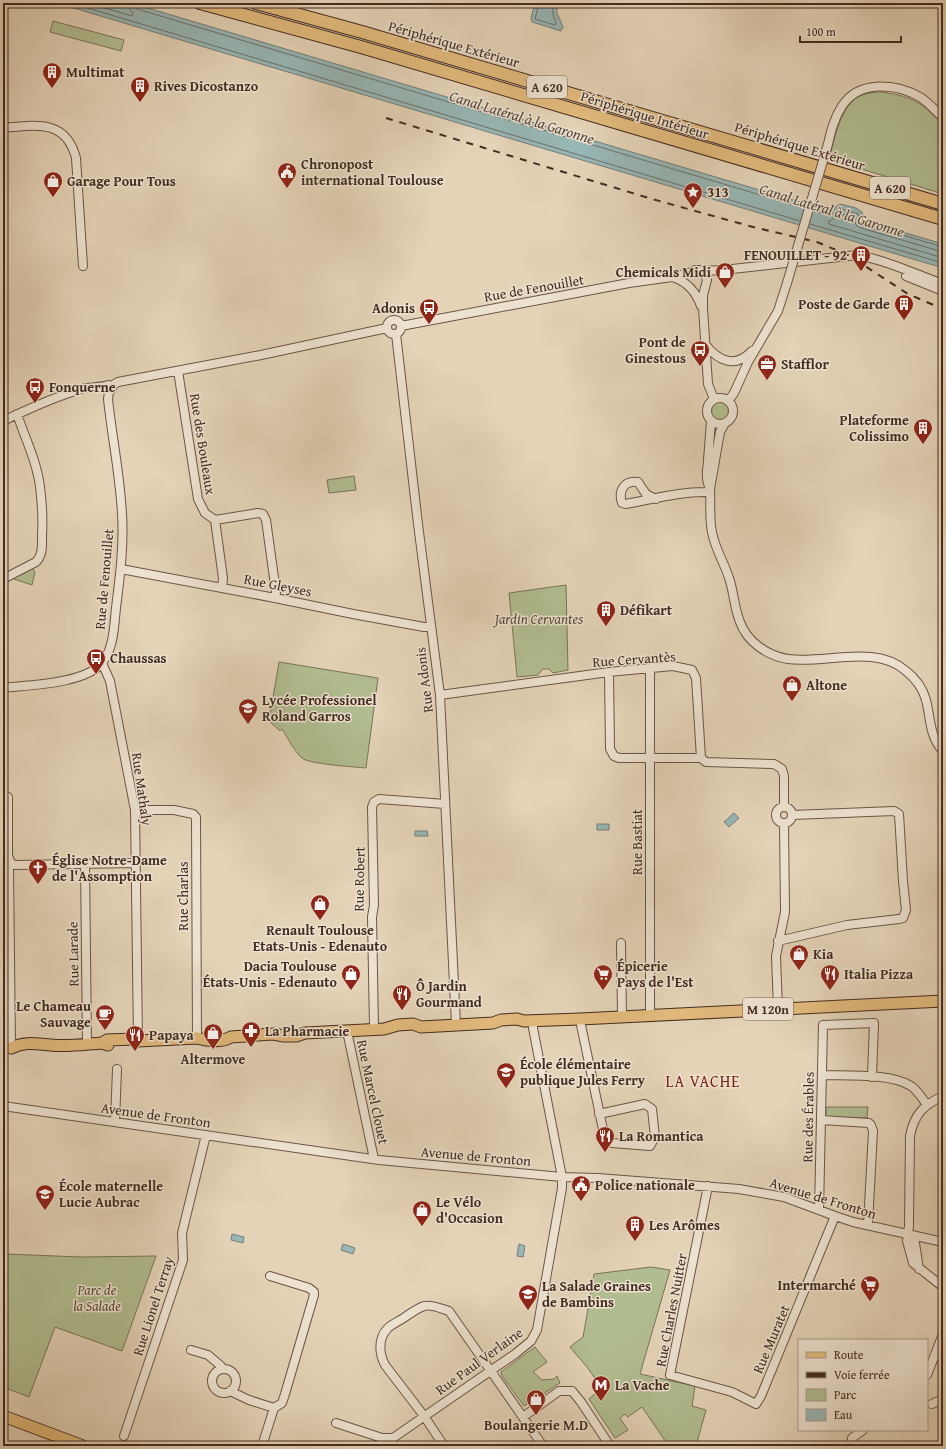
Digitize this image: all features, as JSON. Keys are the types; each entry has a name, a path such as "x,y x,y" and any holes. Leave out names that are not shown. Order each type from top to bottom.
{"highway":[{"name":"Périphérique Intérieur","path":"200,3 361,46 943,220"},
{"name":"Périphérique Extérieur","path":"256,3 362,32 943,204"}],"main road":[{"name":"M 120n","path":"7,1048 30,1050 44,1049 51,1045 102,1043 108,1045 135,1044 138,1041 197,1038 207,1041 225,1040 231,1037 273,1034 296,1036 305,1033 389,1028 400,1031 416,1030 421,1026 493,1023 500,1026 517,1025 528,1021 943,1001"},
{"path":"3,1416 83,1446"}],"street":[{"path":"728,401 734,393 748,362 781,303 833,124 842,105 849,97 860,90 882,86 911,93 921,98 943,118"},
{"path":"3,128 30,126 49,127 60,131 71,142 76,158 83,266"},
{"path":"848,255 866,256 943,284"},
{"path":"848,255 885,267 943,290"},
{"name":"Rue de Fenouillet","path":"401,326 629,283 672,277 695,270 723,270 848,255"},
{"name":"Rue de Fenouillet","path":"694,291 701,290 713,276 723,270"},
{"path":"701,271 707,277 703,308 705,344 708,384 714,399"},
{"path":"687,285 686,278 689,273"},
{"path":"672,277 681,280 694,291 703,308"},
{"path":"392,320 397,321 401,326 400,331 396,334 390,333 387,328 388,322 392,320"},
{"path":"3,421 72,392 89,387 109,388 118,382 387,328"},
{"name":"Rue Adonis","path":"396,334 440,695 456,1025"},
{"path":"705,344 711,352 718,357 729,361 736,361 743,359 760,342"},
{"name":"Rue des Bouleaux","path":"178,371 198,500 205,512 215,520"},
{"name":"Rue de Fenouillet","path":"102,663 111,645 121,569 122,513 110,416 109,388"},
{"path":"711,421 719,424 725,423 731,419 733,407 728,401 721,398 714,399 709,403 707,408 708,416 711,421 707,479 710,491 712,533 720,558 729,577 740,622 748,637 759,647 773,655 789,659 868,657 882,658 898,665 913,677 923,692 935,741 943,751"},
{"path":"3,579 36,562 40,558 42,548 40,486 32,454 17,414"},
{"path":"710,491 720,432 725,423"},
{"path":"656,499 710,491"},
{"path":"222,588 223,578 215,520 258,513 263,514 267,527 276,592 275,598"},
{"name":"Rue Gleyses","path":"121,569 353,614 431,627"},
{"path":"3,688 55,683 78,677 102,663"},
{"name":"Rue Mathaly","path":"102,663 110,681 135,810 138,1041"},
{"name":"Rue Cervantès","path":"440,695 609,672 673,666 692,670 696,678 700,758"},
{"name":"Rue Bastiat","path":"650,668 650,1016"},
{"path":"609,672 610,749 614,756 619,758 700,758 706,762 774,764 782,769 784,776 784,806"},
{"path":"3,794 8,797 8,856 11,863 9,869 7,1048"},
{"name":"Rue Robert","path":"374,1029 372,807 374,802 380,798 445,804"},
{"path":"784,806 789,808 792,815 789,821 784,823"},
{"path":"784,806 780,808 776,814 779,821 784,823"},
{"name":"Rue Charlas","path":"135,810 174,810 193,814 196,817 197,1038"},
{"path":"778,941 847,925 899,919 906,915 899,814 894,811 792,815"},
{"path":"778,1009 776,956 784,912 784,823"},
{"path":"11,863 15,865 136,863"},
{"name":"Rue Larade","path":"85,863 87,1044"},
{"path":"621,943 622,1017"},
{"path":"580,1019 599,1114 605,1139 612,1143 650,1146 655,1137 652,1109 645,1104 599,1114"},
{"name":"Rue Paul Verlaine","path":"336,1423 382,1438 389,1439 396,1436 491,1371 531,1341 538,1330 562,1188 562,1177 533,1028 528,1021"},
{"name":"Rue des Érables","path":"819,1210 823,1025 874,1023 872,1077"},
{"name":"Rue Marcel Clouet","path":"347,1030 374,1159"},
{"path":"115,1122 117,1069"},
{"path":"822,1075 888,1078 900,1081 911,1086 927,1105"},
{"path":"943,1096 927,1105 919,1113 914,1121 910,1136 907,1241 913,1263 943,1287"},
{"name":"Avenue de Fronton","path":"3,1106 374,1159 562,1177 598,1178 739,1189 784,1197 835,1216 908,1235 943,1242"},
{"path":"821,1120 869,1123 871,1125 873,1131 868,1225"},
{"name":"Rue Lionel Terray","path":"124,1436 183,1260 182,1233 206,1135"},
{"name":"Rue Charles Nuitter","path":"708,1186 670,1375 732,1392 756,1404"},
{"name":"Rue Muratet","path":"756,1404 835,1216"},
{"path":"262,1446 274,1408 282,1403 314,1295 314,1292 309,1288 270,1276"},
{"path":"444,1446 382,1359 380,1350 381,1343 387,1329 416,1310 425,1306 439,1307 449,1312 543,1446"},
{"path":"928,1372 943,1334"},
{"path":"191,1350 208,1356 221,1366 221,1369"},
{"path":"221,1369 213,1377 213,1384 215,1388 221,1392 230,1391 249,1400 274,1408"},
{"path":"221,1369 231,1371 235,1376 236,1382 230,1391"},
{"path":"523,1417 544,1400 559,1391 572,1391 582,1402 610,1446"},
{"path":"932,1404 943,1399"},
{"path":"851,1446 852,1438 862,1431"}],"green space":[{"path":"53,21 124,40 121,51 50,32"},
{"path":"880,92 899,95 915,101 936,117 943,125 943,194 829,159 836,133 849,105 862,95"},
{"path":"720,402 726,405 729,411 726,417 720,420 714,417 711,411 714,405"},
{"path":"354,476 356,490 329,493 327,480"},
{"path":"31,568 35,572 32,585 14,579 15,577"},
{"name":"Jardin Cervantes","path":"566,585 568,670 553,673 549,669 543,669 538,675 517,677 509,593"},
{"path":"279,662 378,678 366,768 322,764 306,760 296,752 282,729 280,731 269,721"},
{"path":"826,1107 868,1107 867,1118 826,1117"},
{"name":"Parc de la Salade","path":"6,1254 81,1257 156,1256 122,1351 55,1327 29,1397 3,1387 3,1261"},
{"path":"651,1267 670,1270 640,1374 695,1386 692,1406 706,1410 696,1446 667,1446 668,1445 642,1407 628,1417 625,1414 620,1418 628,1430 615,1438 589,1399 602,1388 570,1347 583,1337 594,1274"},
{"path":"535,1347 547,1362 533,1372 542,1380 554,1379 557,1376 560,1383 524,1406 502,1376 501,1372"}],"water":[{"name":"Canal Latéral à la Garonne","path":"57,3 131,3 830,211 840,204 856,208 862,212 863,220 943,244 943,268"},
{"path":"535,3 557,3 557,13 563,27 561,31 532,22 531,18"},
{"path":"734,813 739,818 729,827 724,822"},
{"path":"597,824 609,824 609,830 597,830"},
{"path":"415,831 427,831 428,836 415,836"},
{"path":"232,1234 244,1237 243,1243 231,1240"},
{"path":"343,1244 355,1248 353,1254 341,1250"},
{"path":"519,1244 525,1246 523,1257 517,1256"}],"tunnel":[{"path":"121,1446 124,1436"}],"railway":[{"path":"386,118 652,199 753,227 817,242 848,255 908,294 943,309"}],"place":[{"name":"Multimat","path":"52,89"},
{"name":"Rives Dicostanzo","path":"140,103"},
{"name":"Chronopost international Toulouse","path":"287,189"},
{"name":"Garage Pour Tous","path":"53,198"},
{"name":"313","path":"693,209"},
{"name":"FENOUILLET - 92","path":"861,272"},
{"name":"Chemicals Midi","path":"725,289"},
{"name":"Poste de Garde","path":"904,321"},
{"name":"Adonis","path":"429,325"},
{"name":"Pont de Ginestous","path":"700,367"},
{"name":"Stafflor","path":"767,381"},
{"name":"Fonquerne","path":"35,404"},
{"name":"Plateforme Colissimo","path":"923,445"},
{"name":"Défikart","path":"606,627"},
{"name":"Chaussas","path":"96,675"},
{"name":"Altone","path":"792,702"},
{"name":"Lycée Professionel Roland Garros","path":"248,725"},
{"name":"Église Notre-Dame de l'Assomption","path":"38,885"},
{"name":"Renault Toulouse Etats-Unis - Edenauto","path":"320,921"},
{"name":"Kia","path":"799,971"},
{"name":"Dacia Toulouse États-Unis - Edenauto","path":"351,991"},
{"name":"Épicerie Pays de l'Est","path":"603,991"},
{"name":"Italia Pizza","path":"830,991"},
{"name":"Ô Jardin Gourmand","path":"402,1011"},
{"name":"Le Chameau Sauvage","path":"105,1031"},
{"name":"La Pharmacie","path":"251,1048"},
{"name":"Altermove","path":"213,1050"},
{"name":"Papaya","path":"135,1052"},
{"name":"École élémentaire publique Jules Ferry","path":"506,1089"},
{"name":"La Romantica","path":"605,1153"},
{"name":"Police nationale","path":"581,1202"},
{"name":"École maternelle Lucie Aubrac","path":"45,1211"},
{"name":"Le Vélo d'Occasion","path":"422,1227"},
{"name":"Les Arômes","path":"635,1242"},
{"name":"Intermarché","path":"870,1302"},
{"name":"La Salade Graines de Bambins","path":"528,1311"},
{"name":"La Vache","path":"601,1402"},
{"name":"Boulangerie M.D","path":"536,1416"}],"district":[{"name":"LA VACHE","path":"703,1081"}]}
